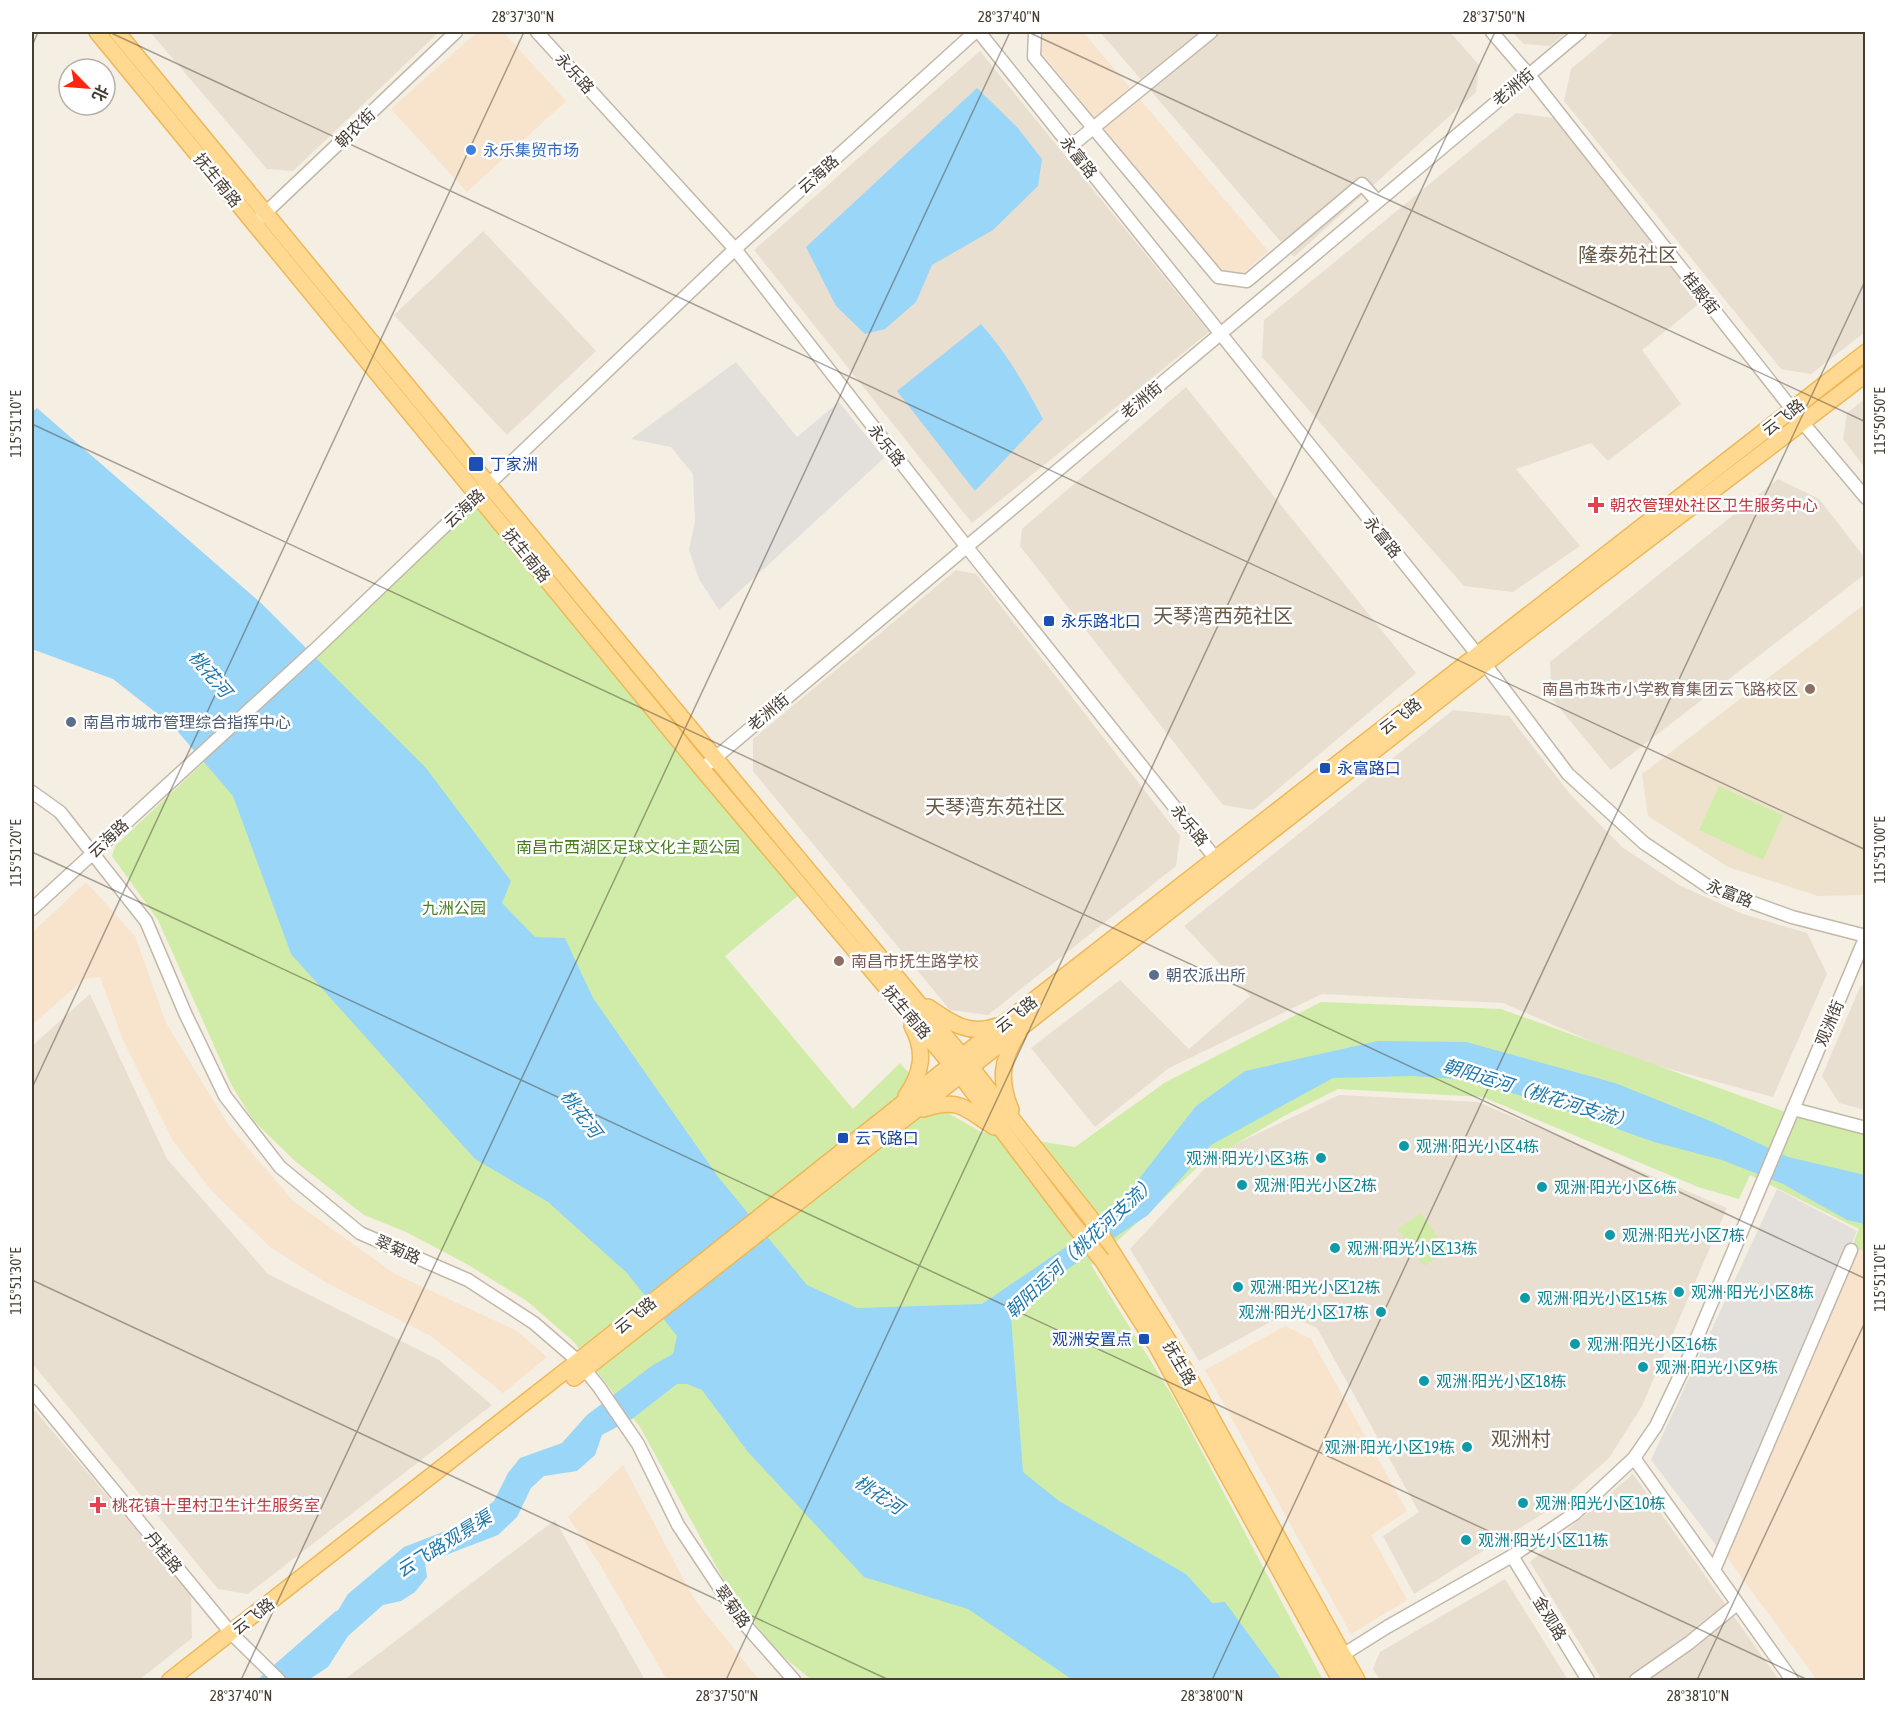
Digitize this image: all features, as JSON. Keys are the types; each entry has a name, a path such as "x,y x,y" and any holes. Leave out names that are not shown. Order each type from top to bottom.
{"main road":[{"name":"抚生南路","path":"97,32 260,218"},
{"name":"抚生南路","path":"117,32 260,218 483,490 702,769 907,1001"},
{"name":"云飞路","path":"645,1315 769,1226 961,1066 1021,1028 1220,864 1866,352"},
{"name":"云飞路","path":"1481,659 1803,423 1866,374"},
{"name":"抚生南路","path":"483,490 715,756 907,1001 961,1066"},
{"name":"云飞路","path":"961,1066 1005,1022 1220,864"},
{"path":"907,1001 968,1029 986,1030 1005,1022"},
{"path":"907,1001 919,1040 921,1055 908,1108 953,1103 1011,1129"},
{"path":"1011,1129 1003,1064 1021,1028"},
{"name":"抚生路","path":"961,1066 1011,1129 1090,1217 1156,1345 1337,1659 1357,1680"},
{"name":"云飞路","path":"186,1680 234,1637 645,1315 766,1210 908,1108"},
{"name":"抚生路","path":"1011,1129 1073,1224 1109,1257"},
{"name":"云飞路","path":"170,1680 234,1637"},
{"name":"抚生路","path":"1337,1659 1340,1680"}],"street":[{"name":"朝农街","path":"260,218 456,32"},
{"name":"永乐路","path":"537,32 735,249 966,546 1220,864"},
{"name":"云海路","path":"32,909 319,646 735,249 977,32"},
{"name":"永富路","path":"977,32 1481,659 1568,774 1644,843 1709,887 1792,917 1866,936"},
{"path":"1035,32 1034,57 1218,277 1247,281 1362,184 1377,201"},
{"path":"1071,147 1211,32"},
{"name":"桂殿街","path":"1492,32 1528,74 1803,423 1866,498"},
{"name":"老洲街","path":"702,769 1580,32"},
{"name":"翠菊路","path":"32,792 60,812 146,921 185,1013 225,1096 280,1167 360,1233 468,1280 534,1323 582,1365 638,1444 678,1525 741,1620 794,1680"},
{"name":"观洲街","path":"1337,1659 1512,1556 1574,1514 1634,1458 1656,1426 1688,1359 1866,936"},
{"path":"1793,1109 1866,1128"},
{"path":"1713,1570 1851,1250"},
{"name":"丹桂路","path":"32,1391 234,1637 279,1680"},
{"path":"1634,1458 1792,1680"},
{"name":"金观路","path":"1512,1556 1588,1680"},
{"path":"1636,1680 1689,1643 1737,1604"}],"shaded area":[{"path":"150,32 439,32 293,171 267,169"},
{"name":"永乐集贸市场","path":"477,32 503,32 566,101 467,192 391,109"},
{"path":"1043,32 1083,32 1268,251 1243,273 1218,269 1042,53"},
{"path":"1100,32 1450,32 1479,65 1476,92 1294,257"},
{"path":"1512,32 1567,32 1550,46 1524,44"},
{"path":"1615,32 1865,32 1865,332 1811,374 1781,369 1564,101 1571,69"},
{"path":"980,51 1209,332 972,523 754,250"},
{"path":"1516,113 1554,118 1701,302 1642,350 1681,404 1608,461 1591,443 1516,469 1580,546 1513,592 1464,586 1262,357 1264,320"},
{"path":"483,231 596,351 507,435 394,315"},
{"path":"736,362 797,437 839,402 884,458 719,610 699,579 689,550 695,521 693,474 671,447 631,439"},
{"path":"1186,387 1416,673 1253,810 1223,805 1020,546 1022,529"},
{"path":"1865,399 1865,468 1843,439 1847,413"},
{"path":"1778,479 1819,499 1865,558 1865,574 1611,770 1552,699 1550,662"},
{"path":"956,570 976,574 1180,836 1176,866 988,1015 950,1010 753,771 753,739"},
{"name":"南昌市珠市小学教育集团云飞路校区","path":"1865,604 1866,889 1862,895 1818,896 1728,867 1648,816 1642,774"},
{"path":"1453,710 1509,716 1570,794 1622,847 1679,885 1743,914 1807,933 1827,974 1773,1097 1632,1059 1503,1003 1322,994 1169,1068 1095,1127 1031,1048 1120,980 1189,1049 1250,996 1184,926"},
{"path":"86,882 135,936 166,1023 229,1126 293,1201 395,1274 517,1331 547,1357 503,1393 431,1336 327,1283 270,1247 212,1191 173,1141 123,1040 100,977 84,979 32,1025 32,933"},
{"path":"1865,984 1865,1110 1839,1103 1822,1076 1860,987"},
{"path":"90,994 167,1159 268,1274 439,1360 492,1405 248,1594 218,1589 32,1363 32,1046"},
{"path":"1339,1095 1478,1102 1727,1208 1642,1406 1609,1458 1552,1508 1414,1594 1383,1536 1419,1512 1317,1328 1285,1314 1199,1361 1130,1249 1221,1151"},
{"path":"1777,1189 1857,1231 1719,1549 1651,1460"},
{"path":"1862,1231 1865,1232 1865,1680 1817,1680 1723,1552"},
{"path":"1285,1326 1311,1339 1407,1511 1371,1535 1407,1600 1351,1634 1205,1370"},
{"path":"32,1407 191,1595 192,1638 139,1680 32,1680"},
{"path":"623,1465 694,1599 759,1680 667,1680 601,1566 568,1517"},
{"path":"1633,1474 1779,1680 1602,1680 1530,1562"},
{"path":"555,1520 645,1680 344,1680"},
{"path":"1505,1579 1568,1680 1380,1680 1373,1669 1380,1652"}],"green space":[{"name":"九洲公园","path":"478,504 799,895 725,956 853,1109 900,1063 941,1109 981,1132 1075,1147 1166,1082 1321,1002 1501,1009 1783,1111 1865,1133 1865,1251 1852,1247 1859,1229 1750,1175 1739,1199 1698,1187 1483,1097 1338,1089 1284,1116 1201,1164 1091,1265 1173,1397 1323,1680 812,1680 774,1649 726,1584 640,1427 574,1342 527,1301 465,1263 406,1232 364,1215 295,1161 253,1120 232,1086 158,920 112,856 115,846"},
{"path":"1719,786 1783,815 1763,860 1699,830"},
{"path":"1421,1213 1447,1250 1424,1266 1398,1229"}],"water":[{"path":"977,88 1017,127 1042,159 1038,186 993,230 932,265 916,302 885,329 865,334 836,306 806,247"},
{"path":"981,324 1015,369 1043,419 975,491 897,391"},
{"path":"37,408 262,604 426,768 511,881 502,903 535,937 565,938 593,998 719,1178 807,1285 857,1308 982,1304 1063,1249 1116,1208 1196,1106 1245,1071 1378,1041 1466,1042 1615,1083 1715,1123 1788,1157 1865,1175 1865,1224 1847,1220 1783,1184 1722,1160 1654,1142 1550,1105 1470,1080 1412,1076 1333,1078 1211,1145 1148,1215 1056,1277 1011,1317 1023,1472 1059,1501 1186,1574 1212,1603 1225,1602 1282,1680 1073,1680 968,1609 864,1577 748,1452 702,1390 687,1384 677,1384 632,1419 602,1435 595,1455 577,1471 544,1476 531,1488 517,1517 498,1535 425,1563 427,1577 415,1592 401,1601 383,1605 348,1636 328,1667 308,1680 257,1680 282,1659 321,1638 348,1594 404,1547 466,1523 494,1501 508,1473 520,1458 562,1443 587,1415 653,1365 673,1354 677,1336 627,1273 548,1202 475,1159 291,954 233,796 173,726 113,679 32,649 32,412"}],"waterway":[{"name":"云飞路观景渠","path":"269,1680 340,1618"}],"place":[{"name":"永乐集贸市场","path":"471,150"},
{"name":"丁家洲","path":"476,464"},
{"name":"朝农管理处社区卫生服务中心","path":"1596,505"},
{"name":"永乐路北口","path":"1049,621"},
{"name":"南昌市珠市小学教育集团云飞路校区","path":"1810,689"},
{"name":"南昌市城市管理综合指挥中心","path":"71,722"},
{"name":"永富路口","path":"1325,768"},
{"name":"南昌市抚生路学校","path":"839,961"},
{"name":"朝农派出所","path":"1154,975"},
{"name":"云飞路口","path":"843,1138"},
{"name":"观洲·阳光小区4栋","path":"1404,1146"},
{"name":"观洲·阳光小区3栋","path":"1321,1158"},
{"name":"观洲·阳光小区2栋","path":"1242,1185"},
{"name":"观洲·阳光小区6栋","path":"1542,1187"},
{"name":"观洲·阳光小区7栋","path":"1610,1235"},
{"name":"观洲·阳光小区13栋","path":"1335,1248"},
{"name":"观洲·阳光小区12栋","path":"1238,1287"},
{"name":"观洲·阳光小区8栋","path":"1679,1292"},
{"name":"观洲·阳光小区15栋","path":"1525,1298"},
{"name":"观洲·阳光小区17栋","path":"1381,1312"},
{"name":"观洲安置点","path":"1144,1339"},
{"name":"观洲·阳光小区16栋","path":"1575,1344"},
{"name":"观洲·阳光小区9栋","path":"1643,1367"},
{"name":"观洲·阳光小区18栋","path":"1424,1381"},
{"name":"观洲·阳光小区19栋","path":"1467,1447"},
{"name":"观洲·阳光小区10栋","path":"1523,1503"},
{"name":"桃花镇十里村卫生计生服务室","path":"98,1505"},
{"name":"观洲·阳光小区11栋","path":"1466,1540"}],"district":[{"name":"隆泰苑社区","path":"1628,255"},
{"name":"天琴湾西苑社区","path":"1223,616"},
{"name":"天琴湾东苑社区","path":"995,807"},
{"name":"观洲村","path":"1521,1439"}],"water label":[{"name":"桃花河","path":"210,674"},
{"name":"朝阳运河（桃花河支流）","path":"1538,1094"},
{"name":"桃花河","path":"581,1114"},
{"name":"朝阳运河（桃花河支流）","path":"1081,1247"},
{"name":"桃花河","path":"879,1495"}],"park label":[{"name":"南昌市西湖区足球文化主题公园","path":"628,847"}]}
